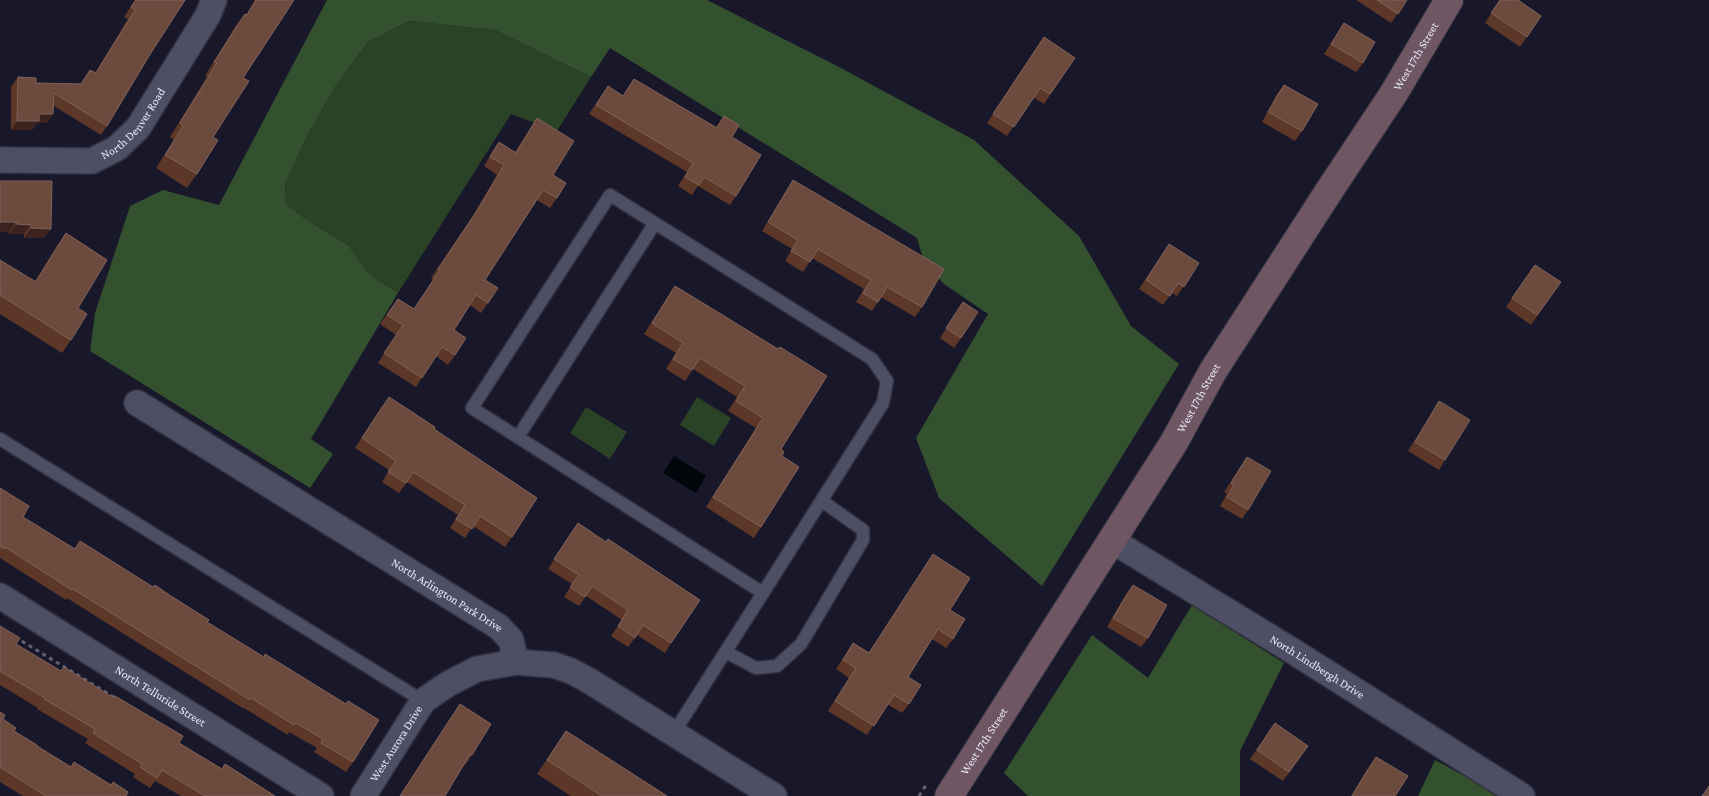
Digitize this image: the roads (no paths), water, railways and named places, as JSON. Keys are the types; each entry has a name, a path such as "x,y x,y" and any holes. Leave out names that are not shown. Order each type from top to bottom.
{"main road":[{"name":"West 17th Street","path":"949,796 1173,444 1213,371 1329,190 1394,93 1449,0"}],"street":[{"name":"North Denver Road","path":"0,160 92,161 116,148 138,128 208,15 214,0"},
{"name":"North Arlington Park Drive","path":"137,403 499,628 511,640 516,662"},
{"name":"North Lindbergh Drive","path":"1112,540 1522,796"},
{"name":"North Telluride Street","path":"0,596 321,796"},
{"name":"West Aurora Drive","path":"363,796 423,700 476,669 516,662"},
{"path":"516,662 554,665 571,671 774,796"}],"lane":[{"path":"673,734 764,593 883,403 887,381 872,359 610,196 472,408 764,593"},
{"path":"518,437 655,224"},
{"path":"0,439 423,700"},
{"path":"726,652 756,668 777,666 801,644 863,540 862,530 822,501"}]}
